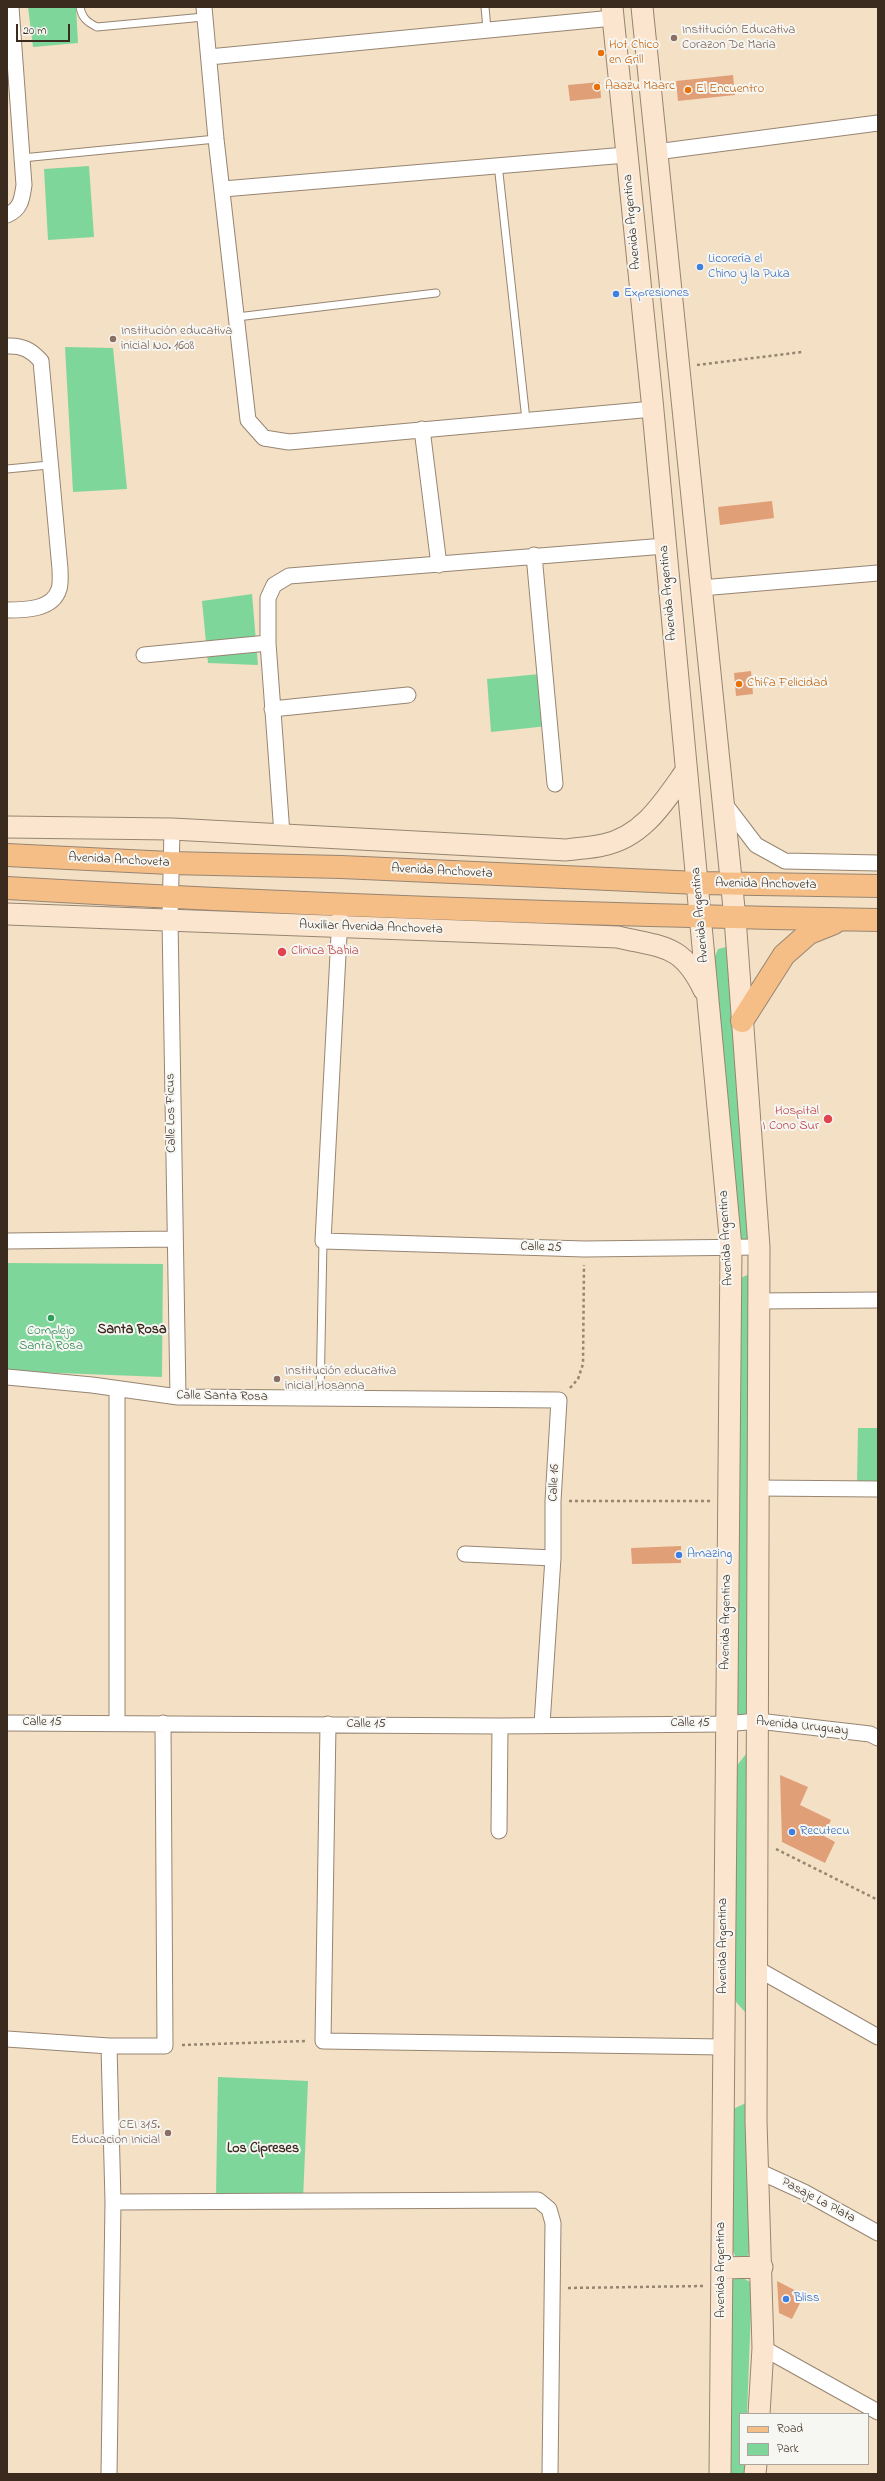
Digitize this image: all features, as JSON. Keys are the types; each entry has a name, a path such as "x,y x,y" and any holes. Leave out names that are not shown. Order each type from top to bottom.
{"main road":[{"path":"642,7 735,918 759,1247 756,2170 762,2267 763,2348 759,2413"},
{"name":"Avenida Argentina","path":"612,13 639,287 653,409 731,1247 725,1724 720,2474"},
{"path":"639,287 670,284"},
{"path":"7,827 172,829 566,850 604,845 627,837 649,820 686,771"},
{"name":"Avenida Anchoveta","path":"7,855 170,864 341,867 698,883 878,886"},
{"path":"7,888 170,898 735,918 878,920"},
{"name":"Auxiliar Avenida Anchoveta","path":"7,914 618,937 671,950 694,969 708,999"},
{"path":"742,1021 784,955 809,933 844,919"},
{"path":"722,2277 762,2267"}],"street":[{"path":"7,215 15,212 22,201 24,185 11,83 11,7"},
{"path":"204,12 216,139 223,189 248,420 264,438 289,442 653,409"},
{"path":"209,57 487,29 612,13"},
{"path":"656,152 878,123"},
{"path":"223,189 498,164 626,155"},
{"path":"7,610 38,608 51,602 59,589 60,570 49,465 41,361 32,351 12,346"},
{"path":"422,429 439,566"},
{"path":"282,834 268,643 268,598 274,585 289,576 439,566 534,555 665,546"},
{"path":"534,555 555,784"},
{"path":"702,588 878,573"},
{"path":"144,655 268,643"},
{"path":"272,709 408,695"},
{"path":"723,802 756,846 786,861 878,863"},
{"name":"Calle Los Ficus","path":"172,829 170,864 170,920 174,1238 178,1397"},
{"path":"323,1241 341,903"},
{"path":"7,1241 174,1238"},
{"name":"Calle 25","path":"323,1241 584,1249 759,1247"},
{"path":"759,1301 878,1300"},
{"name":"Calle Santa Rosa","path":"7,1377 92,1385 117,1390 178,1397 559,1400"},
{"path":"117,1390 117,1723"},
{"name":"Calle 16","path":"542,1724 553,1558 553,1501 559,1400"},
{"path":"758,1488 878,1489"},
{"path":"465,1554 553,1558"},
{"name":"Avenida Uruguay","path":"725,1724 758,1721 870,1734 878,1738"},
{"name":"Calle 15","path":"7,1723 500,1726 542,1724 725,1724"},
{"path":"7,2039 109,2046 165,2046 163,1723"},
{"path":"328,1724 323,2041 723,2047"},
{"path":"499,1831 500,1726"},
{"path":"756,1968 878,2037"},
{"path":"109,2046 113,2202 109,2474"},
{"name":"Pasaje La Plata","path":"756,2170 804,2192 878,2233"},
{"path":"113,2202 538,2200 549,2209 553,2223 551,2288 550,2474"},
{"path":"763,2348 878,2412"}],"lane":[{"path":"80,7 82,14 88,23 97,27 204,12"},
{"path":"484,7 487,29"},
{"path":"21,158 216,139"},
{"path":"498,164 526,420"},
{"path":"237,317 436,294"},
{"path":"7,469 49,465"},
{"path":"320,1398 323,1241"}],"path":[{"path":"678,368 802,352"},
{"path":"559,1400 578,1379 583,1364 584,1249"},
{"path":"553,1501 728,1501"},
{"path":"757,1839 878,1900"},
{"path":"165,2046 323,2041"},
{"path":"551,2288 722,2277"}],"green space":[{"path":"28,7 76,7 78,43 33,47"},
{"path":"89,166 94,237 48,240 44,169"},
{"path":"65,347 113,348 127,489 73,492"},
{"path":"252,594 258,665 208,663 202,601"},
{"path":"551,673 557,725 491,732 487,679"},
{"path":"726,947 737,957 751,1245 744,1243 736,1235 713,961 718,949"},
{"path":"7,1263 163,1264 162,1377 7,1371"},
{"path":"747,1275 759,1284 757,1711 746,1722 737,1714 737,1280"},
{"path":"858,1428 878,1428 878,1484 857,1484"},
{"path":"746,1754 757,1767 756,1990 745,2012 736,2002 733,1992 735,1768"},
{"path":"218,2077 308,2081 303,2200 216,2195"},
{"path":"748,2102 753,2241 746,2261 738,2263 729,2241 733,2109"},
{"path":"739,2276 752,2283 747,2413 739,2413 739,2465 746,2465 745,2474 723,2474 729,2280"}],"building":[{"path":"733,75 735,95 678,101 676,81"},
{"path":"600,82 601,98 570,101 568,85"},
{"path":"772,501 774,518 720,525 718,507"},
{"path":"751,671 753,694 736,696 734,673"},
{"path":"681,1546 681,1563 632,1564 631,1548"},
{"path":"780,1775 808,1787 800,1805 831,1820 824,1836 835,1842 825,1863 782,1842"},
{"path":"777,2281 804,2295 792,2319 779,2313"}],"place":[{"name":"Institución Educativa Corazon De Maria","path":"674,38"},
{"name":"Hot Chico en Grill","path":"601,53"},
{"name":"Aaazu Maarc","path":"597,87"},
{"name":"El Encuentro","path":"688,90"},
{"name":"Licorería el Chino y la Puka","path":"700,267"},
{"name":"Expresiones","path":"616,294"},
{"name":"Institución educativa inicial No. 1608","path":"113,339"},
{"name":"Chifa Felicidad","path":"739,684"},
{"name":"Clinica Bahia","path":"282,952"},
{"name":"Hospital I Cono Sur","path":"828,1119"},
{"name":"Complejo Santa Rosa","path":"51,1318"},
{"name":"Institución educativa inicial Hosanna","path":"277,1379"},
{"name":"Amazing","path":"679,1555"},
{"name":"Recutecu","path":"792,1832"},
{"name":"CEI 315. Educacion Inicial","path":"168,2133"},
{"name":"Bliss","path":"786,2299"}],"district":[{"name":"Santa Rosa","path":"132,1331"},
{"name":"Los Cipreses","path":"263,2150"}]}
